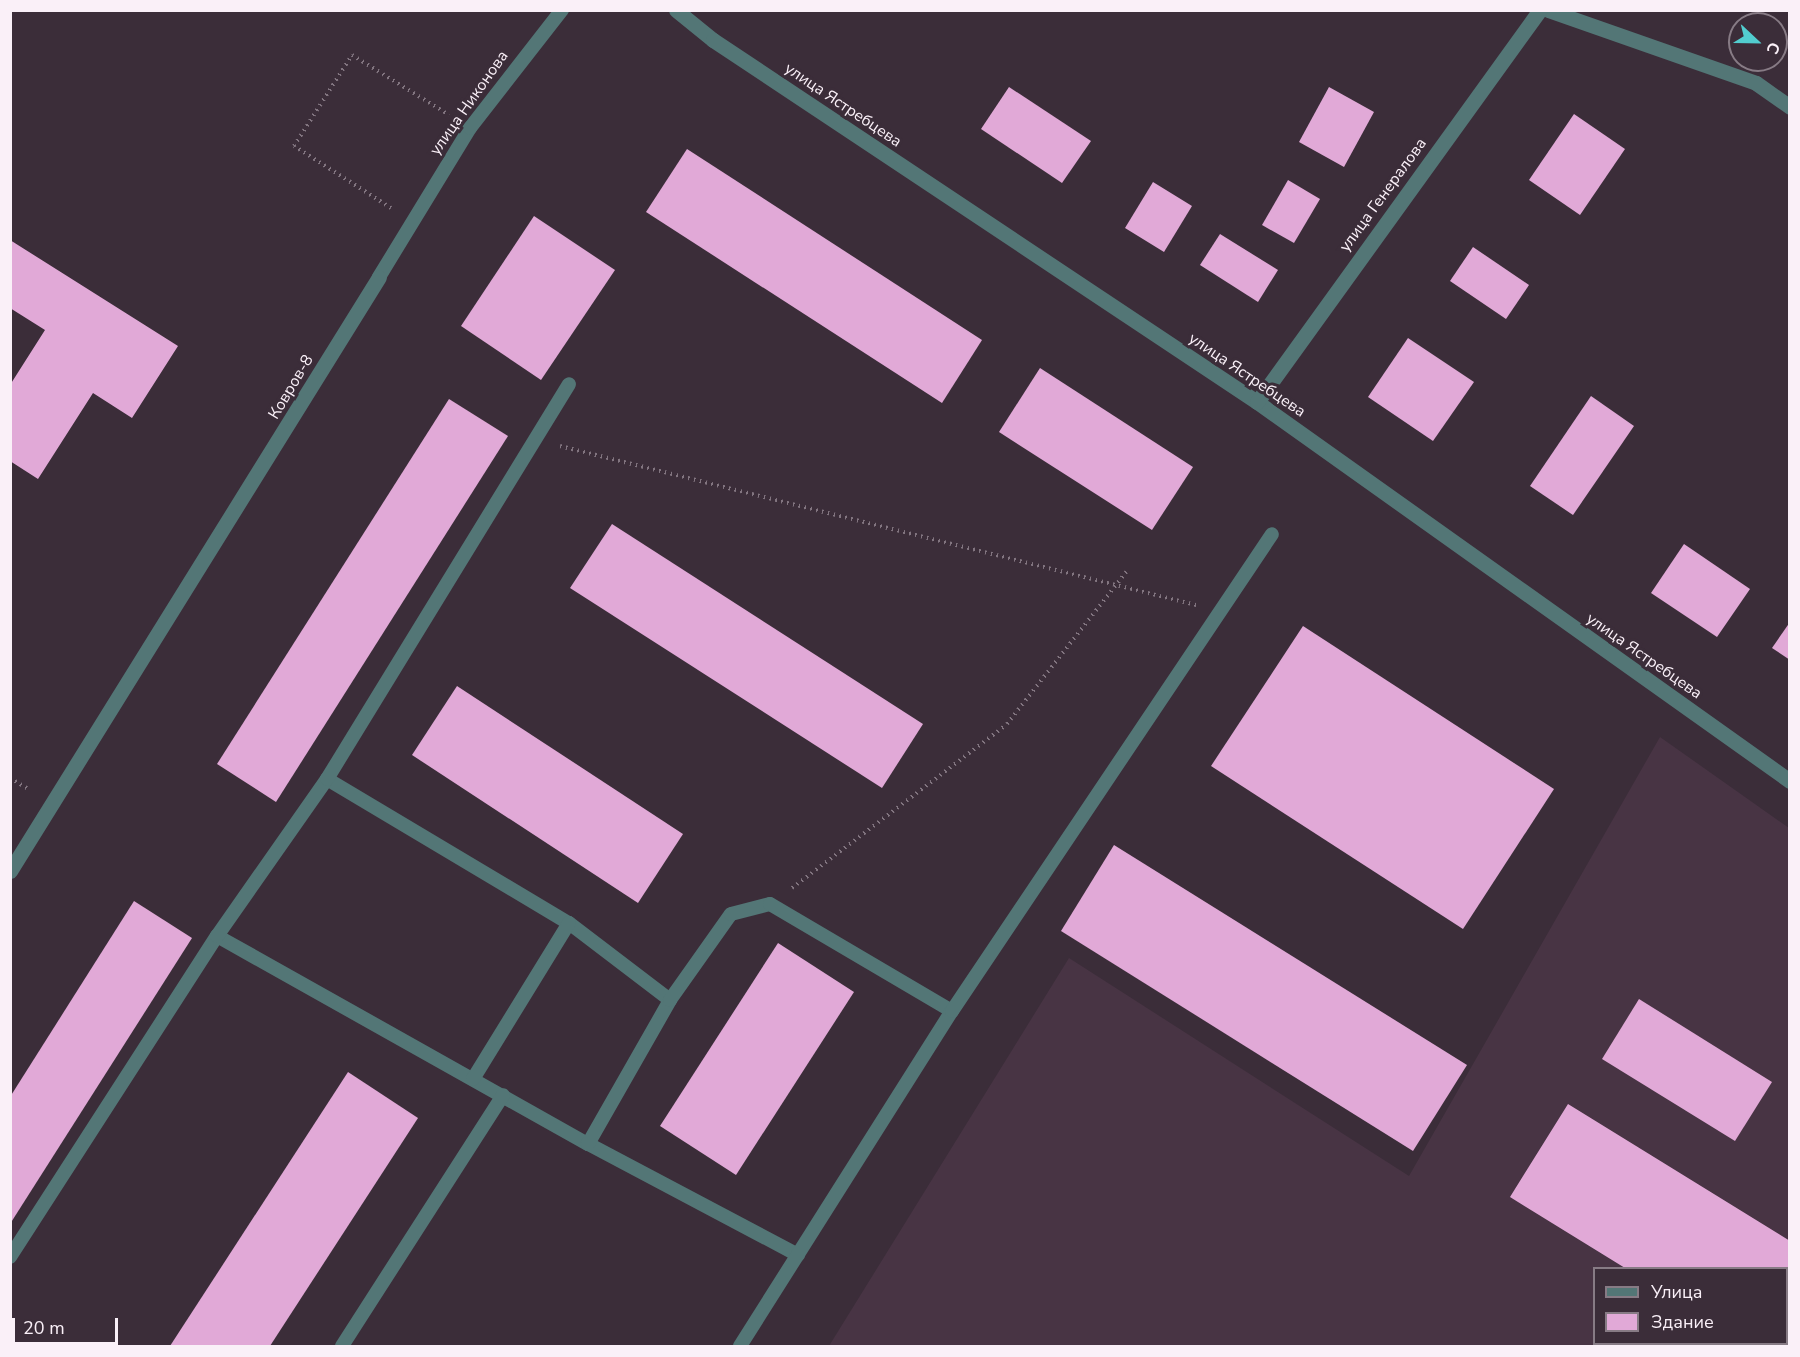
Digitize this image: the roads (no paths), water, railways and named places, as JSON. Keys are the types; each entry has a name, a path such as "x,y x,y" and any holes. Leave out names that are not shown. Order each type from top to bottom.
{"street":[{"name":"улица Ястребцева","path":"676,10 713,40 1257,402 1790,781"},
{"name":"улица Генералова","path":"1257,402 1540,10"},
{"path":"1548,10 1756,83 1790,107"},
{"name":"Ковров-8","path":"10,871 234,516 380,277"}],"lane":[{"name":"улица Никонова","path":"380,277 470,128 562,10"},
{"path":"10,1257 217,936 327,779 569,384"},
{"path":"740,1347 952,1011 1223,611 1272,534"},
{"path":"327,779 569,923 670,1000"},
{"path":"588,1144 670,1000 731,914 770,904 952,1011"},
{"path":"473,1079 569,923"},
{"path":"217,936 588,1144 798,1255"},
{"path":"342,1347 503,1095"}]}
